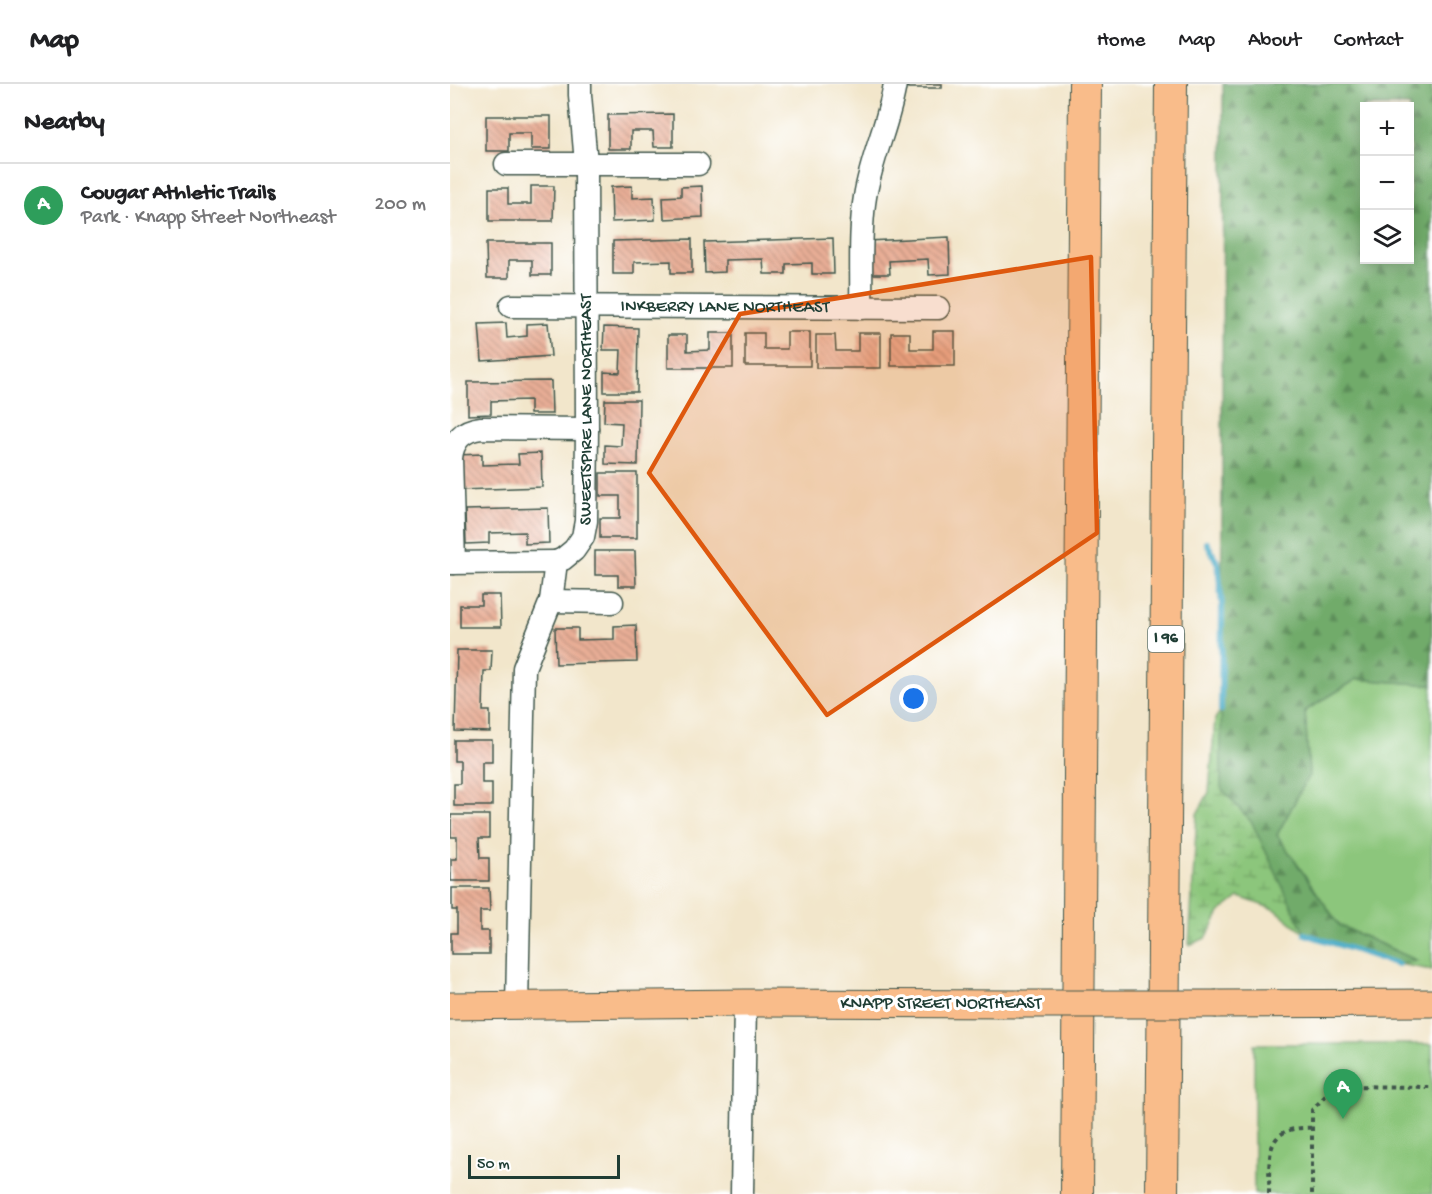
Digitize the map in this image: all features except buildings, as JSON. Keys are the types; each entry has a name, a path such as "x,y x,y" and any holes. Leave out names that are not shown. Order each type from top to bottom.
{"highway":[{"path":"1077,1194 1085,84"},
{"name":"I 96","path":"1162,1194 1171,84"}],"main road":[{"name":"KNAPP STREET NORTHEAST","path":"450,1006 745,1003 1432,1003"}],"street":[{"name":"SWEETSPIRE LANE NORTHEAST","path":"556,562 564,559 574,550 583,537 585,529 586,163 580,84"},
{"path":"861,308 865,195 895,84"},
{"path":"506,164 698,164"},
{"name":"INKBERRY LANE NORTHEAST","path":"512,306 938,308"},
{"path":"517,1006 524,668 551,601 556,562 452,563 451,458 454,444 470,429 587,429"},
{"path":"551,601 612,602"},
{"path":"742,1194 745,1003"}],"path":[{"path":"1312,1194 1314,1128 1311,1110 1335,1086 1432,1087"},
{"path":"1269,1194 1270,1156 1275,1139 1289,1130 1314,1128"}],"highlighted area":[{"path":"1091,257 1097,533 827,715 649,473 740,314"}],"green space":[{"path":"1223,84 1432,84 1432,685 1357,679 1305,711 1309,775 1277,835 1339,925 1417,961 1398,964 1305,934 1252,823 1221,788"},
{"path":"1357,679 1432,685 1432,970 1398,964 1416,960 1339,925 1277,835 1309,775 1305,711"},
{"path":"1221,710 1221,788 1252,823 1305,934 1276,910 1239,897 1221,911 1206,938 1189,945 1197,814 1209,792 1215,719"},
{"path":"1254,1044 1432,1044 1432,1194 1254,1194"}],"waterway":[{"path":"1207,543 1218,564 1222,606 1221,710"},
{"path":"1305,934 1398,964"}],"place":[{"name":"Cougar Athletic Trails","path":"1343,1119"}]}
